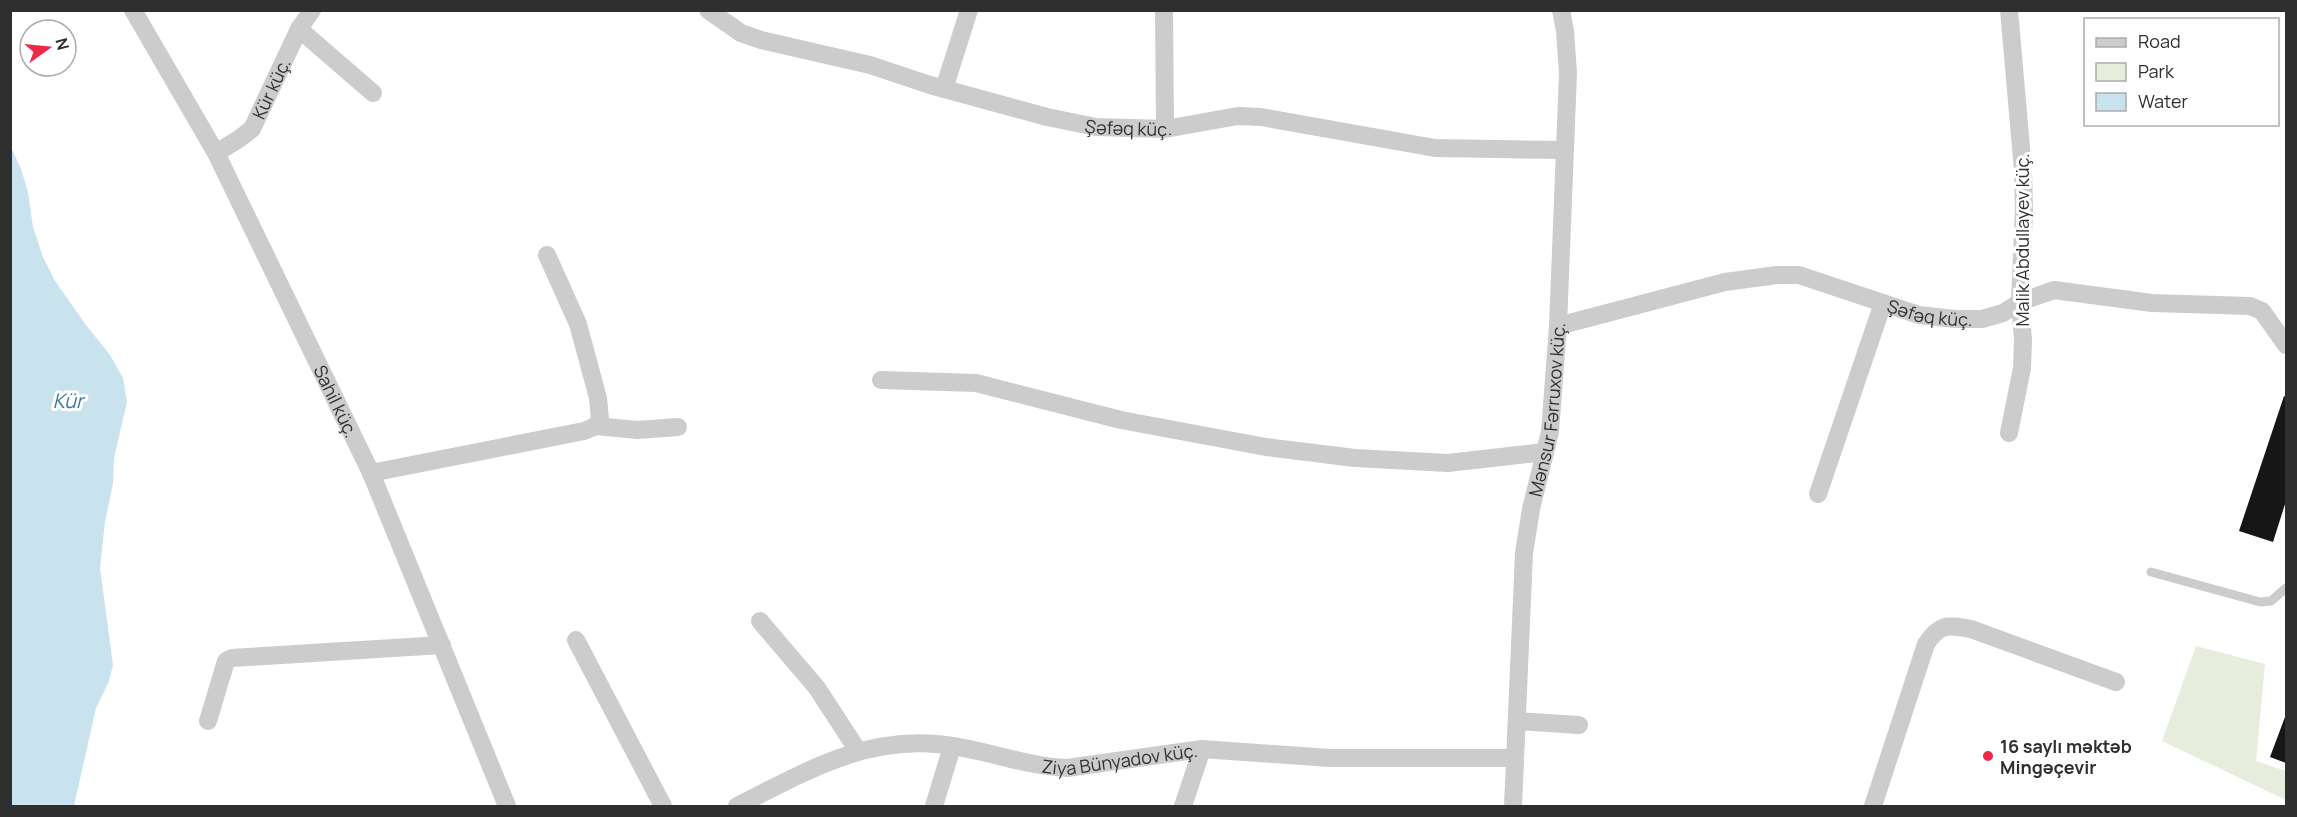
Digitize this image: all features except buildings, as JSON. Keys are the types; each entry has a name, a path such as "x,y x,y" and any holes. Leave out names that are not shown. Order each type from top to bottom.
{"street":[{"name":"Sahil küç.","path":"133,10 216,153 371,473 507,807"},
{"name":"Kür küç.","path":"216,153 252,129 299,29 312,10"},
{"name":"Şəfəq küç.","path":"708,10 741,33 761,40 870,64 944,89 1047,117 1096,127 1165,129 1238,116 1261,117 1435,148 1564,150"},
{"path":"944,89 969,10"},
{"path":"1164,10 1165,129"},
{"name":"Mənsur Fərruxov küç.","path":"1513,807 1524,553 1550,432 1558,326 1568,73 1561,10"},
{"name":"Malik Abdullayev küç.","path":"2009,10 2025,210 2020,302 2023,340 2022,368 2009,433"},
{"path":"299,29 373,93"},
{"path":"547,255 578,324 598,398 600,419 596,426"},
{"name":"Şəfəq küç.","path":"1558,326 1725,282 1777,275 1799,275 1919,315 1955,319 1982,319 2003,313 2020,302 2040,293 2054,290 2152,303 2250,306 2262,311 2286,345"},
{"path":"1818,494 1883,303"},
{"path":"880,380 975,384 1007,390 1120,420 1266,447 1355,458 1448,463 1545,452"},
{"path":"371,473 584,431 596,426 637,430 678,427"},
{"path":"760,621 817,688 858,751"},
{"path":"1873,807 1926,644 1935,631 1947,625 1971,629 2116,682"},
{"path":"576,640 663,807"},
{"path":"208,722 221,673 226,661 232,658 442,645"},
{"path":"1517,721 1579,725"},
{"name":"Ziya Bünyadov küç.","path":"737,807 817,766 858,751 876,747 918,744 937,744 1046,767 1067,768 1202,749 1330,758 1515,758"},
{"path":"934,807 952,747"},
{"path":"1183,807 1202,749"}],"lane":[{"path":"2151,572 2260,602 2271,601 2286,588"}],"green space":[{"path":"2196,646 2265,664 2256,761 2286,771 2286,800 2162,741"}],"water":[{"name":"Kür","path":"11,147 28,192 33,227 43,257 55,281 110,355 123,378 127,402 114,458 113,483 105,522 100,568 113,665 109,681 96,708 74,806 11,806"}],"place":[{"name":"16 saylı məktəb Mingəçevir","path":"1988,756"}]}
